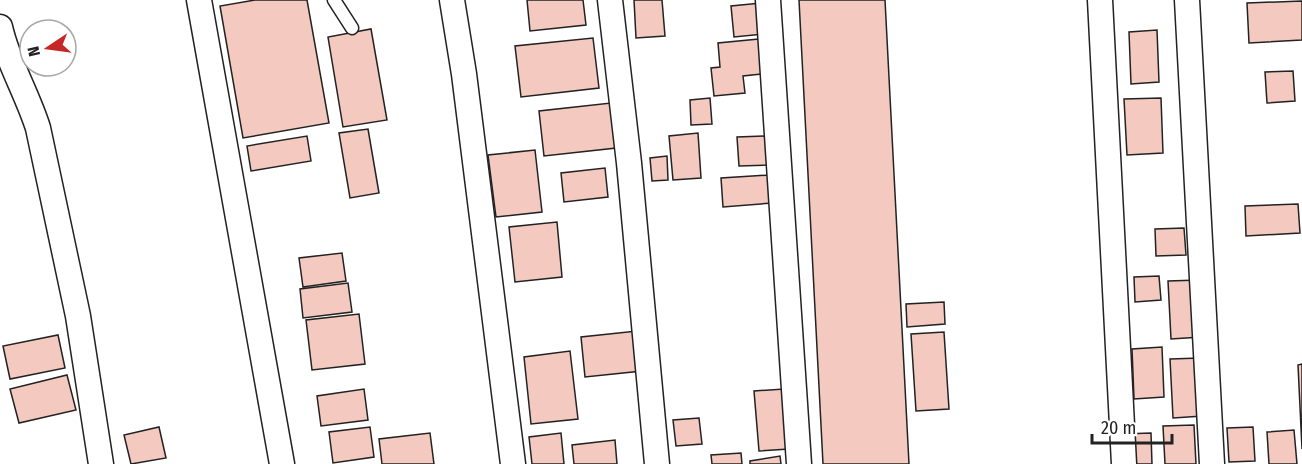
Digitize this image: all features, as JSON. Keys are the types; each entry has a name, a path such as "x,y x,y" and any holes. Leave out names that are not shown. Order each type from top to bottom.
{"street":[{"path":"199,0 282,464"},
{"path":"452,0 465,85 513,464"},
{"path":"610,0 629,163 657,464"},
{"path":"768,0 799,464"},
{"path":"1100,0 1124,464"},
{"path":"1187,0 1212,464"},
{"path":"0,27 13,70 32,110 38,129 78,316 101,464"}],"lane":[{"path":"334,0 352,28"}],"building":[{"path":"255,0 307,0 329,123 243,138 220,6"},
{"path":"527,0 583,0 586,25 530,31"},
{"path":"634,0 662,0 665,36 636,38"},
{"path":"799,0 885,0 909,464 823,464"},
{"path":"1302,1 1302,40 1249,43 1247,3"},
{"path":"761,3 764,34 734,37 731,6"},
{"path":"371,29 387,120 343,127 328,37"},
{"path":"1157,30 1159,82 1131,84 1129,32"},
{"path":"593,38 599,88 521,97 515,46"},
{"path":"768,38 772,73 743,76 745,93 714,96 711,68 720,67 718,43"},
{"path":"1293,71 1295,101 1267,103 1265,72"},
{"path":"710,98 712,124 691,125 690,100"},
{"path":"1161,98 1163,153 1127,155 1124,99"},
{"path":"611,103 616,148 544,156 539,111"},
{"path":"368,129 379,193 350,198 339,133"},
{"path":"698,133 701,178 673,180 669,136"},
{"path":"307,136 311,161 251,171 247,146"},
{"path":"766,136 768,165 739,166 737,137"},
{"path":"535,150 542,212 496,217 488,155"},
{"path":"667,156 668,180 652,181 650,158"},
{"path":"605,168 608,197 564,202 561,173"},
{"path":"770,175 772,203 723,207 721,178"},
{"path":"1298,204 1300,233 1246,236 1245,206"},
{"path":"557,222 562,277 515,282 509,227"},
{"path":"1184,228 1186,255 1156,256 1155,229"},
{"path":"342,253 346,281 303,287 299,258"},
{"path":"1159,276 1161,300 1135,302 1134,277"},
{"path":"1199,280 1201,337 1171,339 1168,281"},
{"path":"348,283 352,312 303,318 300,289"},
{"path":"944,302 945,324 907,327 906,304"},
{"path":"359,314 365,364 312,370 306,320"},
{"path":"637,331 642,371 585,377 581,337"},
{"path":"944,332 949,409 916,411 911,334"},
{"path":"58,335 65,368 10,379 3,346"},
{"path":"1162,347 1164,397 1134,399 1132,349"},
{"path":"570,351 578,419 531,424 524,357"},
{"path":"1200,358 1203,416 1173,418 1170,359"},
{"path":"1302,364 1302,449 1298,365"},
{"path":"67,375 76,410 19,423 10,389"},
{"path":"364,389 368,420 321,426 317,396"},
{"path":"784,389 789,449 759,451 754,391"},
{"path":"699,418 702,444 676,446 673,420"},
{"path":"1194,425 1196,464 1165,464 1163,426"},
{"path":"159,427 166,458 131,464 124,435"},
{"path":"370,427 374,457 333,463 329,432"},
{"path":"1253,427 1255,461 1229,462 1227,428"},
{"path":"1294,430 1297,464 1269,464 1267,432"},
{"path":"430,433 434,464 382,464 379,439"},
{"path":"561,433 564,464 532,464 529,437"},
{"path":"1151,433 1152,464 1124,464 1123,434"},
{"path":"615,440 617,464 574,464 572,445"},
{"path":"741,453 742,464 712,464 711,455"},
{"path":"780,456 781,464 750,464 750,461"}]}
